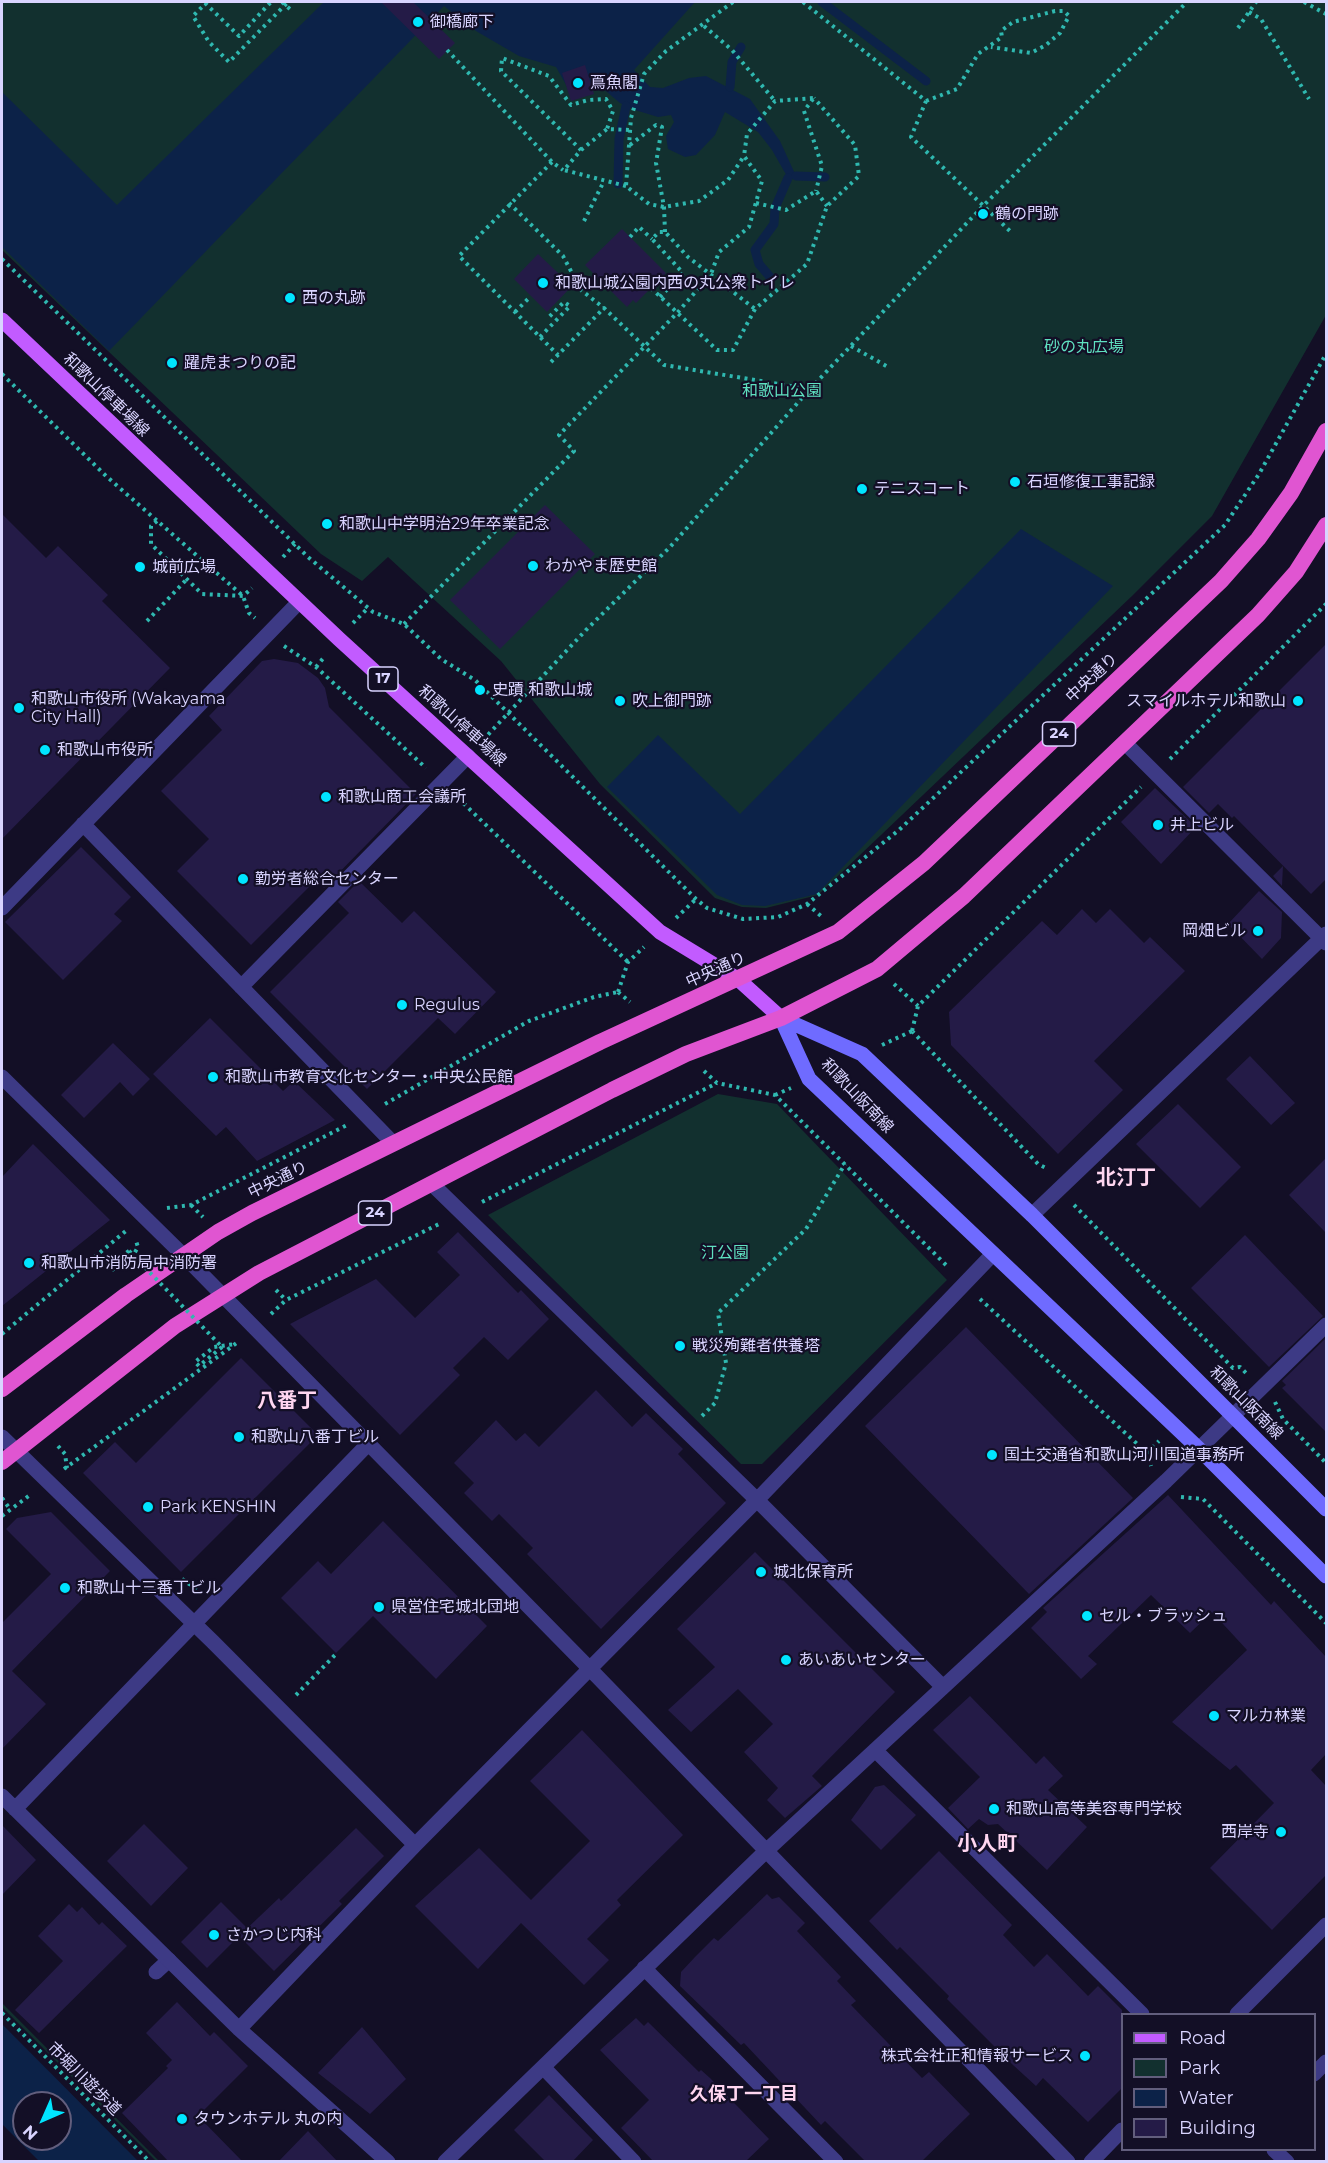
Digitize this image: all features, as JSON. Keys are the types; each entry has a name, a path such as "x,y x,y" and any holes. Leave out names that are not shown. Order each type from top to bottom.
{"highway":[{"name":"中央通り","path":"2,1389 218,1232 600,1042 739,980 838,932 924,863 1221,581 1258,539 1291,493 1326,431"},
{"name":"24","path":"2,1462 134,1356 221,1295 259,1273 687,1054 781,1018 877,969 964,896 1258,615 1296,572 1326,525"}],"main road":[{"name":"和歌山停車場線","path":"2,320 299,602 660,932 739,980 781,1018"},
{"name":"和歌山阪南線","path":"781,1018 862,1054 1032,1215 1326,1509"},
{"name":"和歌山阪南線","path":"781,1018 809,1079 1199,1449 1326,1576"}],"street":[{"path":"2,908 299,602"},
{"path":"1032,1215 1325,938 1125,743"},
{"path":"241,987 468,756"},
{"path":"82,824 393,1143"},
{"path":"2,1077 183,1256 590,1669 1068,2162"},
{"path":"432,1184 757,1500 942,1686"},
{"path":"239,2029 416,1845 757,1500 993,1254"},
{"path":"445,2162 766,1851 1199,1449 1326,1326"},
{"path":"2,1437 194,1623 416,1845"},
{"path":"15,1809 368,1444"},
{"path":"875,1750 1141,2013"},
{"path":"2,1796 239,2029 388,2162"},
{"path":"1238,2013 1326,1926"},
{"path":"156,1972 169,1960"},
{"path":"644,1968 836,2162"},
{"path":"543,2067 634,2162"},
{"path":"1091,2162 1121,2131"},
{"path":"1276,2151 1287,2162"}],"path":[{"path":"271,2 239,36 206,2 193,16 209,42 229,62 285,2 291,10"},
{"path":"626,186 631,118 644,74 666,51 704,26 733,2"},
{"path":"803,2 926,101"},
{"path":"468,756 586,630 670,547 810,389 983,206 1187,2"},
{"path":"1238,28 1256,2"},
{"path":"1304,2 1326,14"},
{"path":"991,47 1031,53 1046,45 1060,33 1069,16 1064,11 1055,10 1013,22 1001,31 1002,37 991,47 978,54 957,89 926,101 911,137 1011,232"},
{"path":"1249,12 1261,19 1309,99"},
{"path":"704,26 732,50 775,101"},
{"path":"447,50 552,162 564,170 626,186 649,204 664,207 699,201 728,180 744,156 747,134 775,101 814,98"},
{"path":"564,170 581,150 607,129 613,111 606,99 586,98 571,105 549,76 502,58 501,71 581,150"},
{"path":"756,203 786,210 816,191 822,166 804,111 814,98"},
{"path":"651,288 717,350 733,350 755,309 807,264 827,206 859,177 855,145 814,98"},
{"path":"629,145 657,125 662,127 656,163 664,207 664,232 688,257 755,309"},
{"path":"607,129 630,130"},
{"path":"404,624 574,451 558,435 678,312 711,274 719,252 749,226 762,182 744,156"},
{"path":"552,162 459,256 558,355"},
{"path":"584,220 604,181"},
{"path":"816,191 827,206"},
{"path":"509,203 563,256 581,290 604,308 664,365 810,389"},
{"path":"630,237 639,227 683,273 660,297"},
{"path":"652,239 659,232 664,232"},
{"path":"2,259 308,556 373,612 404,624 441,659 475,680 707,908 743,920 778,917 807,904 899,830 1225,525 1259,474 1326,354"},
{"path":"515,312 530,297"},
{"path":"540,338 570,306 564,302 549,317 547,315"},
{"path":"551,362 604,308"},
{"path":"851,346 888,367"},
{"path":"2,374 106,476 243,597 249,613"},
{"path":"157,521 151,526 152,544 202,594 243,597"},
{"path":"147,621 188,579"},
{"path":"1326,604 918,1006 912,1031 1038,1164 1049,1170 1074,1196 1074,1207 1233,1368 1240,1367 1261,1387 1279,1406 1283,1419 1326,1463"},
{"path":"286,648 316,667 443,783 628,962"},
{"path":"168,1207 191,1205 366,1115 529,1021 594,997 618,992 623,973"},
{"path":"274,1311 286,1300 717,1083 775,1095"},
{"path":"687,1432 715,1402 726,1363 718,1313 806,1229 845,1164"},
{"path":"191,1205 218,1232"},
{"path":"2,1334 117,1240 130,1226 138,1247 131,1259 110,1271 105,1266 129,1251 222,1347 199,1366 195,1362 214,1347 235,1344 66,1467 65,1454"},
{"path":"259,1273 286,1300"},
{"path":"1147,1454 1148,1463"},
{"path":"1182,1497 1203,1499 1326,1623"},
{"path":"2,1498 10,1509 2,1516"},
{"path":"293,1698 335,1655"},
{"name":"市堀川遊歩道","path":"2,2013 150,2162"}],"green space":[{"name":"和歌山公園","path":"2,2 1326,2 1326,315 1212,516 1132,596 818,895 766,908 742,907 715,898 600,784 501,661 388,557 362,581 321,554 2,250"},
{"name":"汀公園","path":"718,1094 777,1104 947,1280 762,1464 741,1464 488,1215"},
{"path":"2,2003 159,2161 156,2161 2,2007"}],"water":[{"path":"324,2 695,2 634,70 650,87 663,88 689,78 706,76 750,99 780,141 796,176 788,178 772,150 758,132 725,112 715,135 696,155 685,157 668,149 666,136 674,122 671,115 658,117 635,110 620,103 601,87 573,97 556,67 519,56 476,31 444,6 109,351 2,247 2,92 117,205"},
{"path":"1021,529 1113,586 817,894 765,906 742,905 717,895 607,787 658,735 740,814"},
{"path":"2,2024 69,2091 12,2091 12,2134 2,2124"},
{"path":"72,2095 138,2161 39,2161 29,2151 72,2151"}],"building":[{"name":"御橋廊下","path":"381,2 413,2 455,43 439,59"},
{"name":"蔦魚閣","path":"585,65 594,94 571,101 562,73"},
{"path":"622,229 666,273 636,303 633,300 627,307 585,265"},
{"name":"和歌山城公園内西の丸公衆トイレ","path":"538,254 572,286 547,312 514,279"},
{"name":"わかやま歴史館","path":"545,505 595,554 500,649 450,600"},
{"name":"和歌山市役所","path":"2,514 46,558 58,546 108,595 102,601 170,668 2,839"},
{"name":"スマイルホテル和歌山","path":"1326,644 1326,879 1311,894 1234,816 1232,818 1218,804 1209,813 1183,787"},
{"path":"274,659 298,663 318,678 325,688 329,707 416,794 324,888 316,880 251,945 177,871 209,839 161,791 222,730 209,716 262,661"},
{"name":"井上ビル","path":"1155,788 1196,827 1161,864 1121,822"},
{"path":"81,847 131,897 114,914 122,921 63,980 5,922"},
{"path":"1283,866 1282,886 1273,876"},
{"name":"Regulus","path":"359,881 402,923 414,911 496,992 455,1034 438,1018 367,1089 270,992 349,913 338,902"},
{"name":"岡畑ビル","path":"1259,891 1282,912 1281,938 1262,959 1228,924"},
{"path":"1082,909 1096,923 1110,909 1144,943 1150,937 1185,971 1094,1061 1123,1090 1058,1154 951,1045 949,1012 1042,921 1057,935"},
{"path":"210,1018 283,1091 294,1081 335,1120 257,1161 226,1127 216,1136 153,1074"},
{"path":"113,1043 150,1079 133,1096 120,1082 84,1118 61,1095"},
{"path":"1250,1056 1295,1103 1271,1125 1226,1079"},
{"path":"1178,1104 1241,1167 1200,1208 1136,1144"},
{"name":"和歌山市消防局中消防署","path":"33,1144 110,1220 2,1306 2,1177"},
{"path":"1326,1158 1326,1233 1289,1195"},
{"path":"458,1232 518,1293 521,1290 549,1319 508,1360 484,1337 453,1368 460,1375 400,1435 290,1324 376,1279 415,1318 460,1275 437,1252"},
{"path":"1245,1235 1323,1316 1269,1367 1191,1288"},
{"name":"国土交通省和歌山河川国道事務所","path":"966,1327 1133,1498 1029,1594 865,1426"},
{"path":"1326,1338 1326,1432 1282,1388 1286,1385 1282,1381"},
{"path":"241,1358 318,1435 181,1572 83,1473 115,1442 136,1463"},
{"path":"596,1390 632,1427 646,1413 683,1449 678,1454 726,1503 601,1629 527,1554 533,1548 499,1514 492,1521 464,1493 474,1483 454,1463 496,1420 516,1441 525,1433 539,1447"},
{"path":"1168,1495 1271,1605 1274,1601 1326,1657 1326,1754 1311,1770 1326,1786 1326,1875 1272,1930 1210,1868 1274,1803 1236,1765 1230,1770 1172,1722 1247,1650 1212,1612 1190,1633 1151,1595 1088,1656 1097,1664 1081,1679 1031,1628 1047,1612 1043,1608"},
{"name":"和歌山十三番丁ビル","path":"51,1512 110,1571 12,1671 46,1704 2,1749 2,1623 51,1574 6,1529 17,1518"},
{"name":"県営住宅城北団地","path":"383,1521 487,1626 436,1679 373,1616 336,1653 281,1598 318,1561 331,1574"},
{"name":"あいあいセンター","path":"755,1552 895,1692 812,1776 822,1786 785,1818 767,1800 778,1788 744,1752 773,1724 738,1689 691,1732 668,1710 715,1667 677,1629"},
{"path":"970,1696 1036,1764 1044,1756 1063,1776 1048,1790 1087,1827 1047,1870 998,1824 988,1825 979,1819 968,1829 948,1808 980,1777 933,1730"},
{"path":"582,1730 683,1835 617,1900 621,1905 587,1939 609,1960 584,1985 521,1923 478,1969 415,1906 479,1848 531,1900 590,1841 530,1781"},
{"path":"884,1785 916,1815 881,1850 851,1820 875,1787"},
{"path":"144,1824 188,1868 151,1906 107,1861"},
{"path":"2,1825 36,1860 2,1895"},
{"path":"356,1828 384,1856 339,1901 342,1904 274,1971 239,1936 279,1898 281,1901"},
{"path":"939,1851 1012,1925 1003,1935 1034,1967 1047,1954 1088,1996 1098,1986 1122,2010 1121,2089 1088,2122 1043,2078 1036,2086 1013,2065 947,1999 949,1996 900,1947 897,1950 869,1921"},
{"path":"767,1894 772,1899 779,1897 805,1923 797,1931 841,1977 837,1981 856,2001 851,2005 922,2078 929,2072 970,2114 921,2162 866,2162 825,2121 821,2125 744,2043 741,2045 680,1986 681,1972 695,1957 714,1938 718,1941"},
{"name":"さかつじ内科","path":"221,1902 247,1928 207,1968 181,1942"},
{"path":"69,1904 77,1912 82,1907 99,1925 102,1922 127,1946 39,2033 15,2010 63,1961 38,1936"},
{"path":"177,2002 210,2036 214,2032 248,2066 198,2116 243,2162 169,2162 122,2113 168,2068 166,2066 172,2060 146,2033"},
{"path":"636,2018 644,2026 648,2022 699,2072 701,2070 710,2078 769,2139 745,2162 654,2162 621,2128 649,2100 600,2050"},
{"path":"362,2027 406,2079 370,2114 318,2073"},
{"path":"549,2095 593,2140 572,2162 546,2162 514,2130"},
{"path":"308,2131 338,2162 278,2162"}],"waterway":[{"path":"822,2 926,81"},
{"path":"730,87 732,62 741,47"},
{"path":"618,184 619,139 626,106"},
{"path":"796,176 825,177"},
{"path":"771,278 759,264 755,250 774,224 775,208 788,178"}],"place":[{"name":"御橋廊下","path":"418,22"},
{"name":"蔦魚閣","path":"578,83"},
{"name":"鶴の門跡","path":"983,214"},
{"name":"和歌山城公園内西の丸公衆トイレ","path":"543,283"},
{"name":"西の丸跡","path":"290,298"},
{"name":"躍虎まつりの記","path":"172,363"},
{"name":"石垣修復工事記録","path":"1015,482"},
{"name":"テニスコート","path":"862,489"},
{"name":"和歌山中学明治29年卒業記念","path":"327,524"},
{"name":"わかやま歴史館","path":"533,566"},
{"name":"城前広場","path":"140,567"},
{"name":"史蹟 和歌山城","path":"480,690"},
{"name":"吹上御門跡","path":"620,701"},
{"name":"スマイルホテル和歌山","path":"1298,701"},
{"name":"和歌山市役所 (Wakayama City Hall)","path":"19,708"},
{"name":"和歌山市役所","path":"45,750"},
{"name":"和歌山商工会議所","path":"326,797"},
{"name":"井上ビル","path":"1158,825"},
{"name":"勤労者総合センター","path":"243,879"},
{"name":"岡畑ビル","path":"1258,931"},
{"name":"Regulus","path":"402,1005"},
{"name":"和歌山市教育文化センター・中央公民館","path":"213,1077"},
{"name":"和歌山市消防局中消防署","path":"29,1263"},
{"name":"戦災殉難者供養塔","path":"680,1346"},
{"name":"和歌山八番丁ビル","path":"239,1437"},
{"name":"国土交通省和歌山河川国道事務所","path":"992,1455"},
{"name":"Park KENSHIN","path":"148,1507"},
{"name":"城北保育所","path":"761,1572"},
{"name":"和歌山十三番丁ビル","path":"65,1588"},
{"name":"県営住宅城北団地","path":"379,1607"},
{"name":"セル・ブラッシュ","path":"1087,1616"},
{"name":"あいあいセンター","path":"786,1660"},
{"name":"マルカ林業","path":"1214,1716"},
{"name":"和歌山高等美容専門学校","path":"994,1809"},
{"name":"西岸寺","path":"1281,1832"},
{"name":"さかつじ内科","path":"214,1935"},
{"name":"株式会社正和情報サービス","path":"1085,2056"},
{"name":"タウンホテル 丸の内","path":"182,2119"}],"district":[{"name":"北汀丁","path":"1126,1178"},
{"name":"八番丁","path":"287,1401"},
{"name":"小人町","path":"987,1844"},
{"name":"久保丁一丁目","path":"744,2095"}],"park label":[{"name":"砂の丸広場","path":"1084,347"}]}
